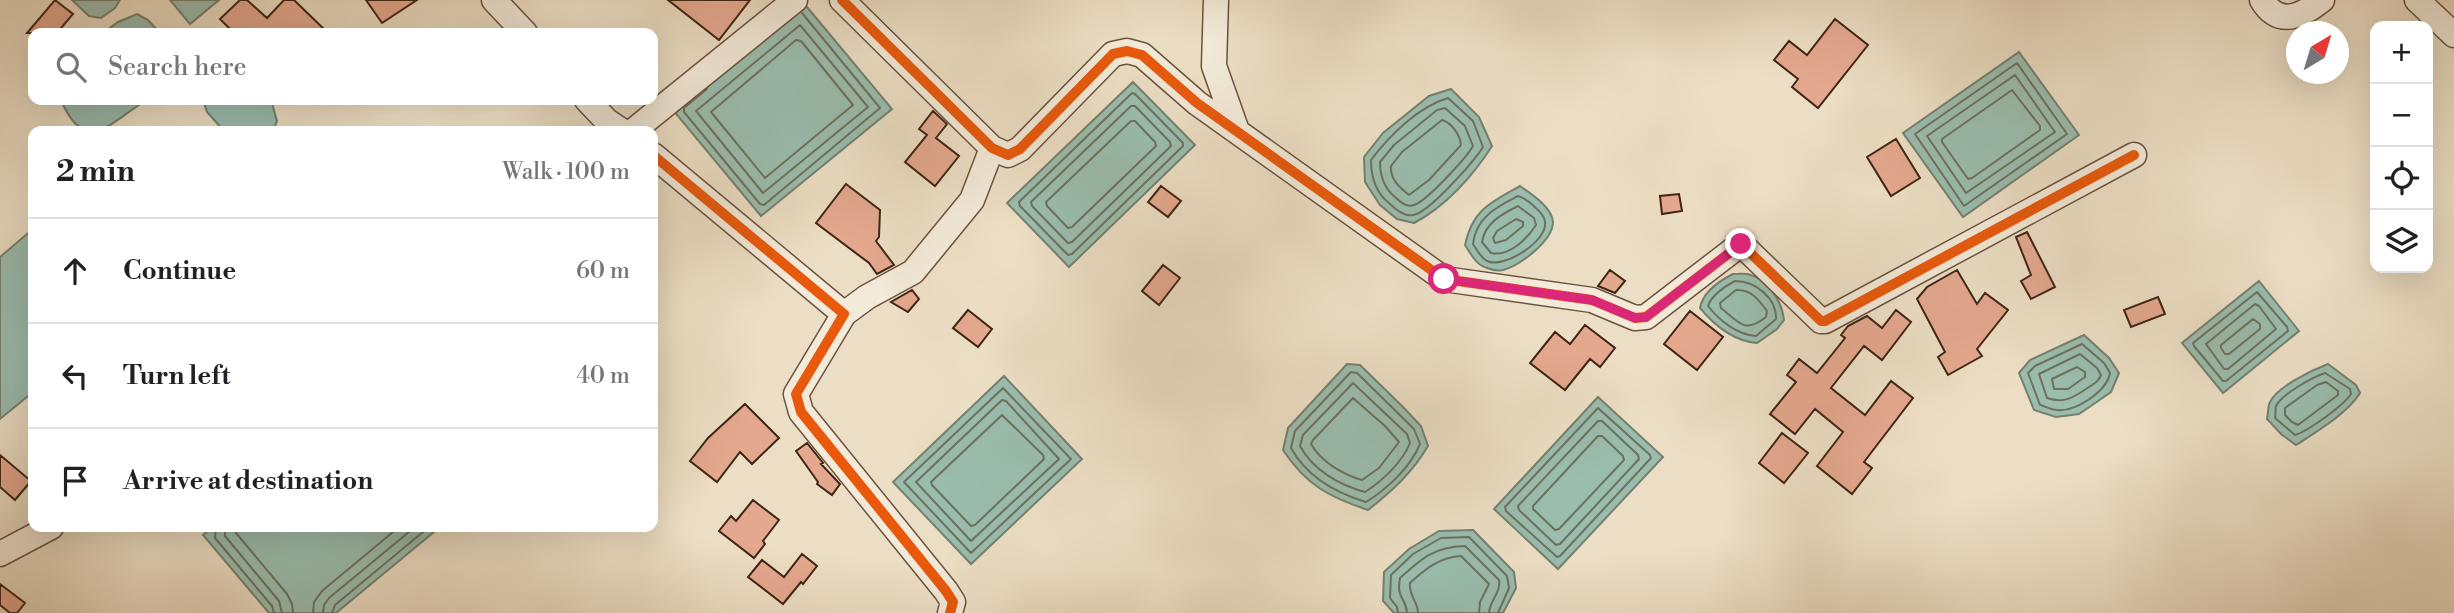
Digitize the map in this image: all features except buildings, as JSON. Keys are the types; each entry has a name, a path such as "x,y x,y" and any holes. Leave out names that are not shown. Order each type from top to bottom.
{"street":[{"path":"494,0 520,28"},
{"path":"639,126 795,0"},
{"path":"842,0 992,148 1008,155 1020,149 1113,54 1127,51 1142,55 1197,103 1444,279 1592,300 1617,312 1641,319 1741,244 1821,321 1825,321 2134,155"},
{"path":"1216,0 1214,66 1237,131"},
{"path":"2262,0 2275,13 2288,18 2299,16 2322,0"},
{"path":"2417,0 2454,35"},
{"path":"592,105 614,126"},
{"path":"950,613 953,601 946,591 801,412 796,394 844,314 867,297 913,272 972,200 992,148"},
{"path":"658,159 844,314"},
{"path":"0,554 42,532"}],"water":[{"path":"72,0 120,0 115,8 101,18 89,16"},
{"path":"170,0 219,0 190,24"},
{"path":"802,1 892,109 761,216 672,109"},
{"path":"137,14 155,28 110,28"},
{"path":"2019,52 2079,135 1963,217 1903,133"},
{"path":"1133,82 1195,145 1069,267 1007,203"},
{"path":"1451,89 1479,117 1492,146 1467,179 1437,208 1414,223 1397,219 1380,205 1365,182 1364,157 1383,133 1429,96"},
{"path":"64,105 140,105 107,126 78,126"},
{"path":"205,105 272,105 277,121 275,126 220,126 207,112"},
{"path":"1520,186 1549,211 1553,222 1552,229 1534,252 1510,268 1493,270 1483,267 1465,245 1472,223 1484,208"},
{"path":"28,233 28,396 0,419 0,257"},
{"path":"1733,274 1749,274 1758,278 1774,293 1781,306 1784,320 1777,329 1757,343 1725,332 1700,308 1708,292"},
{"path":"2259,281 2299,331 2223,393 2182,343"},
{"path":"2084,335 2109,358 2119,373 2111,392 2079,414 2056,417 2034,410 2019,373 2030,360"},
{"path":"1347,364 1360,365 1403,407 1421,426 1428,446 1401,481 1368,510 1330,495 1310,481 1283,450 1288,428"},
{"path":"2328,364 2356,385 2360,393 2340,415 2296,445 2267,419 2269,404 2287,385"},
{"path":"1004,376 1082,459 971,564 893,482"},
{"path":"1598,397 1663,457 1558,569 1494,509"},
{"path":"1473,530 1514,572 1516,588 1503,613 1394,613 1383,601 1384,572 1409,549 1439,531"},
{"path":"207,532 434,532 336,613 269,613 203,535"}],"cycle path":[{"path":"842,0 992,148 1008,155 1020,149 1113,54 1127,51 1142,55 1197,103 1444,279 1592,300 1635,318 1646,317 1741,244 1821,321 1825,321 2134,155"},
{"path":"658,159 844,314 796,394 801,412 946,591 953,602 950,613"}],"route":[{"path":"1444,279 1592,300 1617,312 1641,319 1741,244"}]}
